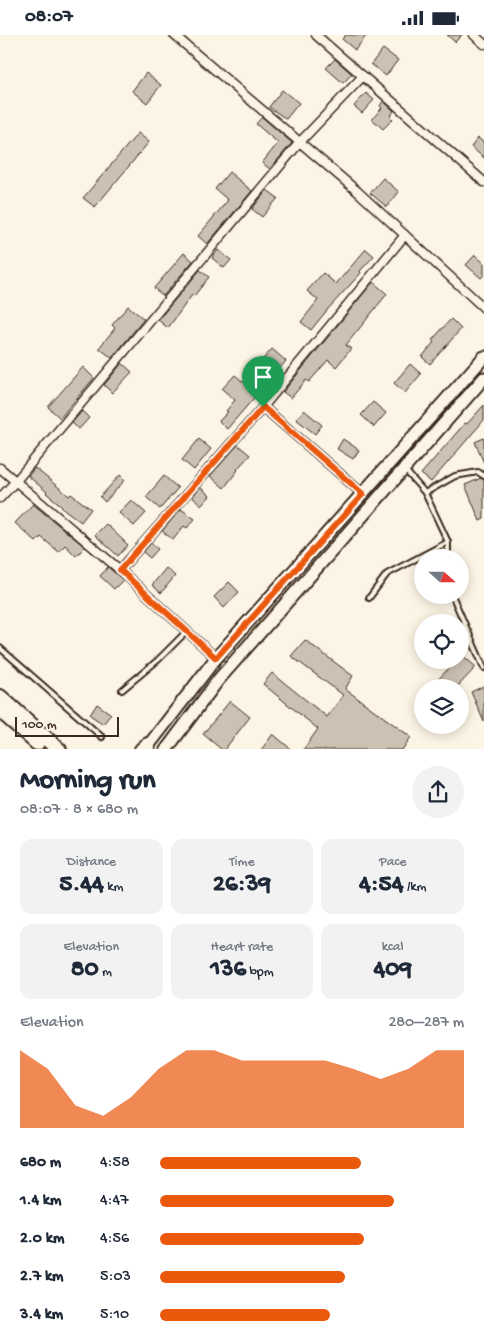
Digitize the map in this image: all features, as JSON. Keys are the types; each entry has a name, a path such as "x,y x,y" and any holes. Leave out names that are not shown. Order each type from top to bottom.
{"highway":[{"path":"0,697 58,749"},
{"path":"0,710 45,749"}],"main road":[{"path":"145,748 216,658 484,357"},
{"path":"166,749 219,679 403,469 482,384"}],"street":[{"path":"174,35 357,191 484,308"},
{"path":"316,35 484,182"},
{"path":"474,35 484,43"},
{"path":"0,498 300,142 363,76"},
{"path":"120,570 263,407 405,235"},
{"path":"263,407 363,494"},
{"path":"0,468 120,570 216,658"}],"lane":[{"path":"403,469 425,493 448,542 448,549"},
{"path":"425,493 455,476 478,472 484,476"},
{"path":"369,598 387,574 448,542"},
{"path":"456,604 484,668"},
{"path":"122,690 158,660 186,631"},
{"path":"0,648 102,737"}],"building":[{"path":"346,35 367,35 355,50 342,39"},
{"path":"447,35 462,35 455,42"},
{"path":"383,49 398,60 386,76 371,64"},
{"path":"335,59 352,74 343,83 326,68"},
{"path":"146,73 161,85 147,103 132,91"},
{"path":"282,90 299,103 286,119 269,107"},
{"path":"366,93 374,100 362,113 354,106"},
{"path":"383,101 394,111 390,116 393,119 383,129 372,119 382,108 380,106"},
{"path":"262,117 292,143 270,169 262,163 278,143 256,124"},
{"path":"138,133 149,142 95,207 83,198"},
{"path":"478,138 484,143 484,158 471,147"},
{"path":"229,172 252,191 207,244 198,236 228,200 215,189"},
{"path":"383,178 399,192 387,207 370,193"},
{"path":"267,190 278,198 262,217 252,209"},
{"path":"366,249 374,256 311,330 301,322 318,300 307,291 323,273 336,284"},
{"path":"218,250 231,260 224,268 212,258"},
{"path":"184,253 193,261 163,296 154,288"},
{"path":"475,255 484,263 484,275 481,278 466,265"},
{"path":"200,270 209,277 194,296 192,295 168,328 158,320"},
{"path":"373,282 387,294 346,345 351,349 336,367 328,360 309,382 306,380 291,398 283,392"},
{"path":"128,306 144,319 112,358 99,348 115,328 112,325"},
{"path":"451,319 461,329 430,364 422,357 434,342 432,340"},
{"path":"272,349 286,361 227,429 219,421 228,412 226,411 235,400 222,389 235,375 249,387 269,364 263,359"},
{"path":"122,363 132,372 112,393 104,385"},
{"path":"410,364 421,374 405,393 394,383"},
{"path":"83,367 94,378 60,418 48,407"},
{"path":"373,402 386,413 374,427 361,415"},
{"path":"484,405 484,420 431,482 421,474 465,423 467,424"},
{"path":"304,410 322,425 315,434 296,419"},
{"path":"82,411 89,418 79,429 72,423"},
{"path":"484,438 484,463 475,442"},
{"path":"199,439 211,449 194,470 182,460"},
{"path":"343,439 359,450 353,459 337,449"},
{"path":"238,445 250,455 237,469 224,488 210,476"},
{"path":"35,468 69,496 71,494 91,509 81,522 61,507 28,476"},
{"path":"120,475 125,480 105,502 100,497"},
{"path":"164,476 178,488 160,509 146,497"},
{"path":"481,478 484,480 484,519 480,521 465,485"},
{"path":"200,487 210,496 202,505 192,497"},
{"path":"131,500 146,513 134,526 119,513"},
{"path":"33,504 85,547 76,556 65,545 59,552 41,537 36,542 15,523"},
{"path":"181,509 195,519 187,528 184,526 173,540 162,531"},
{"path":"106,524 128,545 118,556 95,535"},
{"path":"151,543 158,549 150,558 143,552"},
{"path":"108,567 123,580 114,589 100,576"},
{"path":"166,568 175,576 161,593 152,585"},
{"path":"229,582 239,592 224,608 214,597"},
{"path":"305,640 353,676 345,689 411,737 403,749 304,749 318,729 263,684 272,673 327,717 343,695 291,656"},
{"path":"469,661 476,667 465,679 439,679 448,669 469,669"},
{"path":"484,686 484,722 471,692"},
{"path":"230,701 250,717 225,749 221,749 203,734"},
{"path":"97,704 111,714 103,724 90,715"},
{"path":"273,734 291,749 262,749"}],"route":[{"path":"263,407 363,494 216,658 120,570 263,407"}]}
